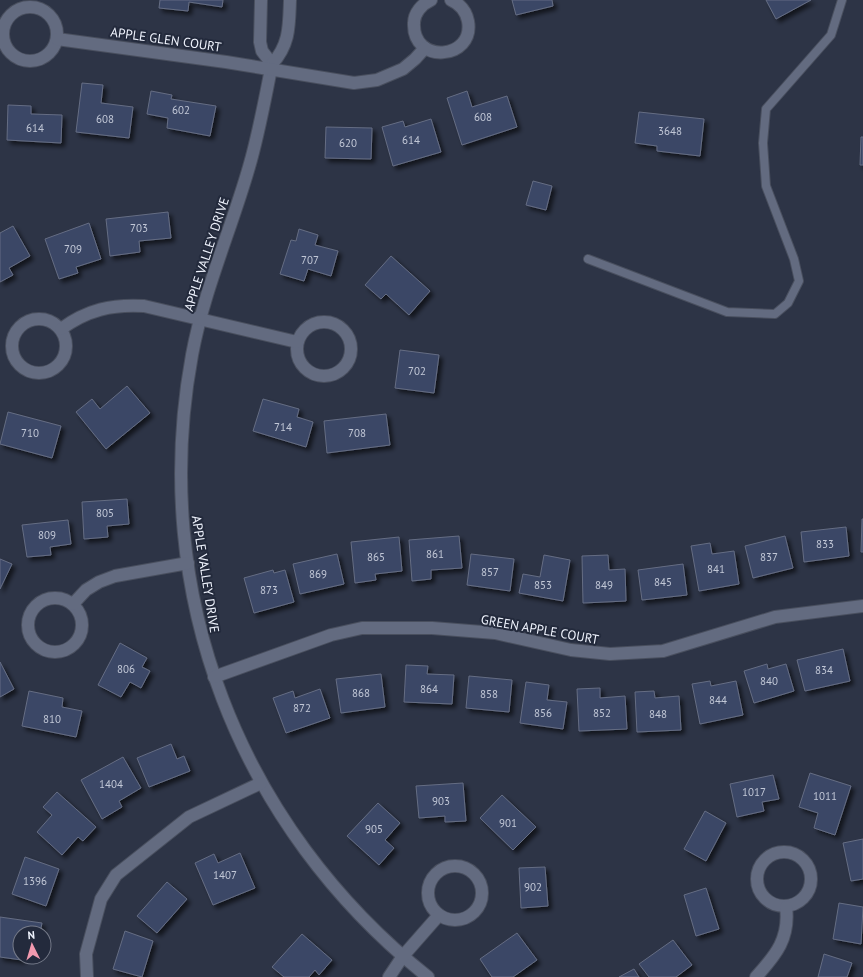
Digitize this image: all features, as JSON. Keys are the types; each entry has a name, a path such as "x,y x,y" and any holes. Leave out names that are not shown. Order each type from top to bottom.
{"street":[{"path":"261,0 260,42 262,51 271,66"},
{"name":"APPLE VALLEY DRIVE","path":"290,0 286,43 282,53 271,66 249,167 213,271 199,319 186,388 181,447 183,517 188,563 202,642 214,677 244,749 261,783 317,866 356,912 402,956 428,977"},
{"path":"431,0 421,7 414,20 415,36 425,48 432,52 448,52 461,44 466,38 468,31 467,15 463,8 451,0"},
{"path":"31,6 46,11 52,16 58,31 57,39 50,52 37,61 29,61 14,57 8,51 2,37 3,29 10,15 16,10 31,6"},
{"name":"APPLE GLEN COURT","path":"57,39 271,66 354,83 377,80 403,69 425,48"},
{"path":"61,329 90,312 124,305 144,306 297,342"},
{"path":"34,318 42,318 49,320 61,329 66,343 64,358 60,364 47,372 39,373 25,370 19,365 12,352 11,344 13,337 21,325 34,318"},
{"path":"325,321 339,326 345,331 351,345 349,360 340,371 333,375 318,376 305,369 300,364 296,350 297,342 304,329 318,322 325,321"},
{"path":"73,604 86,590 110,578 188,563"},
{"path":"59,598 73,604 81,617 81,633 78,640 66,650 58,652 43,650 36,645 28,632 27,624 30,613 37,604 43,600 59,598"},
{"name":"GREEN APPLE COURT","path":"214,677 331,635 362,628 432,628 495,633 571,650 610,654 663,651 775,617 863,606"},
{"path":"87,977 86,954 99,906 101,899 116,875 189,817 261,783"},
{"path":"782,852 790,852 804,860 811,873 812,881 810,888 801,901 786,907 771,903 764,898 757,885 756,877 762,862 767,857 782,852"},
{"path":"457,865 472,870 481,883 482,898 480,906 475,912 461,920 453,920 439,915 430,902 428,894 431,879 442,868 450,866 457,865"},
{"path":"756,977 776,954 784,936 787,917 786,907"},
{"path":"388,977 402,956 439,915"}],"lane":[{"path":"588,259 727,312 775,314 788,303 799,281 794,259 766,186 763,143 766,109 830,35 842,0"}],"building":[{"path":"160,0 223,0 222,7 189,2 188,11 159,8"},
{"path":"512,0 552,0 553,6 516,15"},
{"path":"766,0 811,0 776,19"},
{"path":"82,83 103,85 101,103 133,107 129,138 76,132"},
{"path":"151,91 172,95 171,99 216,106 210,136 167,128 168,118 147,114"},
{"path":"467,91 472,107 507,96 517,127 462,145 447,98"},
{"path":"8,105 31,106 31,114 62,115 61,143 7,140"},
{"path":"639,112 704,119 700,156 657,151 657,146 635,143"},
{"path":"431,119 441,152 393,166 382,127 403,121 405,127"},
{"path":"326,127 372,128 371,159 325,158"},
{"path":"861,137 863,137 863,165 860,165"},
{"path":"533,181 552,186 546,210 526,205"},
{"path":"168,212 171,238 139,241 140,252 110,256 106,219"},
{"path":"89,223 101,259 76,267 78,273 59,279 45,239"},
{"path":"13,226 30,256 9,268 13,275 0,282 0,233"},
{"path":"299,229 318,235 315,245 338,251 331,276 308,269 304,281 280,274 291,240 296,241"},
{"path":"391,256 430,291 409,315 386,294 381,299 365,285"},
{"path":"400,350 439,355 434,393 395,388"},
{"path":"127,386 150,413 106,449 76,412 92,399 100,409"},
{"path":"263,399 299,409 297,417 313,422 306,447 253,431"},
{"path":"8,412 61,426 52,458 0,444"},
{"path":"386,414 390,445 327,453 324,421"},
{"path":"127,499 129,524 107,526 108,537 84,539 82,502"},
{"path":"862,519 863,552 861,552"},
{"path":"68,520 71,544 50,547 51,555 27,557 22,525"},
{"path":"846,527 849,556 804,562 801,532"},
{"path":"459,536 462,568 431,570 431,579 412,581 409,540"},
{"path":"785,536 793,568 753,578 745,546"},
{"path":"399,537 402,571 375,574 376,580 355,583 351,542"},
{"path":"710,543 712,554 734,551 739,584 699,591 691,546"},
{"path":"337,554 344,584 300,594 293,564"},
{"path":"471,554 514,559 510,591 467,585"},
{"path":"544,555 570,560 563,601 519,593 523,574 540,577"},
{"path":"608,555 609,570 625,569 626,601 583,603 582,556"},
{"path":"0,559 12,564 0,589"},
{"path":"683,564 687,595 642,600 638,570"},
{"path":"273,570 274,573 285,570 294,602 254,613 244,578"},
{"path":"120,643 147,658 142,667 150,671 141,688 130,682 121,697 98,685"},
{"path":"843,649 850,681 805,691 797,660"},
{"path":"0,662 14,689 0,697"},
{"path":"767,664 768,669 786,664 794,691 754,703 744,671"},
{"path":"406,665 428,666 427,674 454,675 452,704 404,702"},
{"path":"381,674 385,707 341,713 336,679"},
{"path":"469,676 512,680 509,712 466,708"},
{"path":"710,681 711,686 736,681 743,715 700,724 692,684"},
{"path":"526,682 549,685 547,700 567,702 563,729 520,723"},
{"path":"600,688 600,698 625,696 627,729 579,731 577,689"},
{"path":"320,689 330,718 286,733 273,698 293,691 295,698"},
{"path":"29,691 63,698 62,707 82,711 76,737 22,726"},
{"path":"654,691 655,698 679,696 681,730 637,732 635,692"},
{"path":"171,744 177,759 184,756 190,771 149,787 137,758"},
{"path":"123,757 141,788 119,801 122,807 102,819 81,780"},
{"path":"810,773 851,786 835,835 814,828 818,813 799,807"},
{"path":"773,775 779,799 762,802 764,811 737,817 730,784"},
{"path":"463,783 466,821 445,822 445,816 419,818 416,786"},
{"path":"57,792 96,827 83,841 78,837 62,855 37,832 52,815 43,807"},
{"path":"502,795 536,827 513,850 480,818"},
{"path":"378,803 400,823 385,840 394,848 379,865 347,836"},
{"path":"705,811 726,823 706,861 684,849"},
{"path":"863,839 863,879 851,881 843,843"},
{"path":"240,853 255,888 213,905 195,863 214,854 218,863"},
{"path":"25,857 59,869 46,906 12,894"},
{"path":"545,867 548,906 521,908 519,868"},
{"path":"167,882 187,899 157,933 137,916"},
{"path":"706,888 719,929 696,936 684,895"},
{"path":"839,903 863,907 861,944 833,939"},
{"path":"0,917 42,923 42,925 12,925 12,959 0,957"},
{"path":"125,931 153,941 142,977 113,969"},
{"path":"517,933 537,960 513,977 492,977 480,959"},
{"path":"302,934 332,960 319,975 315,970 309,977 284,977 272,967"},
{"path":"673,940 692,965 676,977 649,977 639,964"},
{"path":"824,954 852,963 847,977 818,977"},
{"path":"634,969 639,977 619,977"}]}
